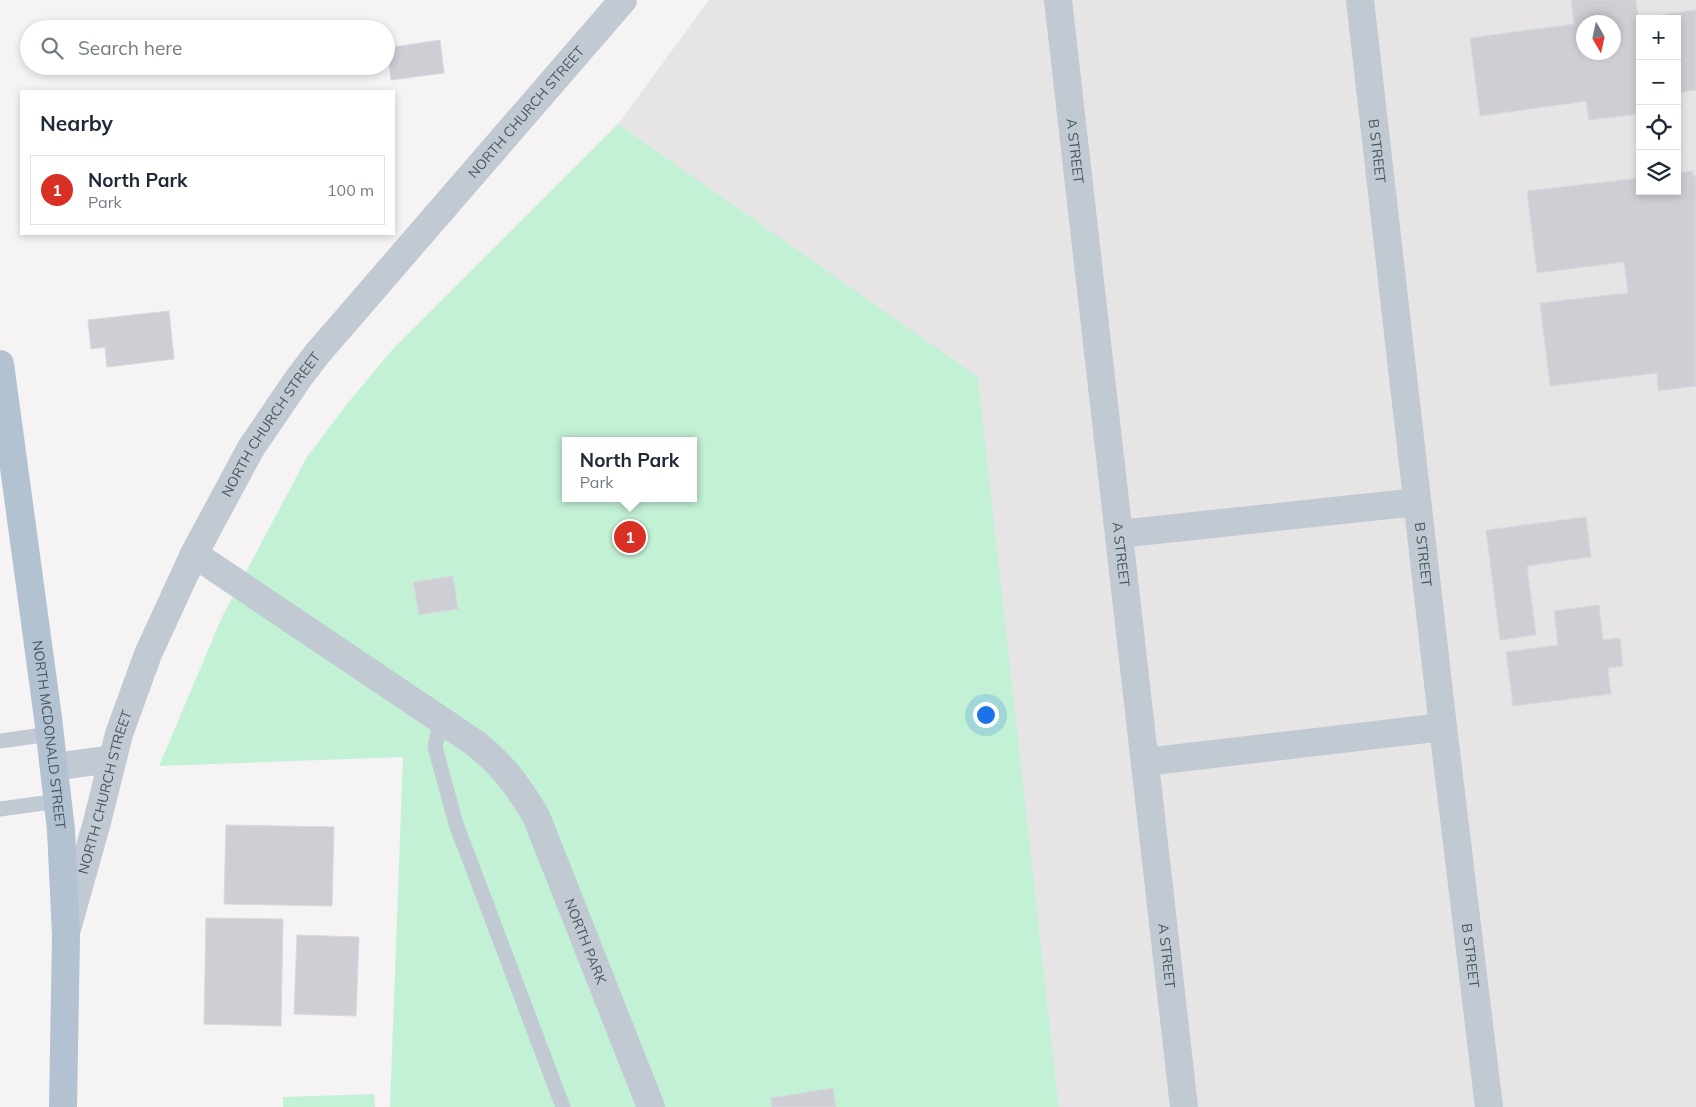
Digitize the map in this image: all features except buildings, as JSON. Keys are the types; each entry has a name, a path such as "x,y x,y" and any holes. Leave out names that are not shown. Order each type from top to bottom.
{"main road":[{"name":"NORTH MCDONALD STREET","path":"0,364 6,447 50,734 61,830 66,935 63,1107"}],"street":[{"name":"NORTH CHURCH STREET","path":"66,935 119,734 148,654 194,554 251,448 312,360 623,0"},
{"name":"A STREET","path":"1058,0 1184,1107"},
{"name":"B STREET","path":"1360,0 1443,727 1489,1107"},
{"path":"1119,534 1417,502"},
{"name":"NORTH PARK","path":"194,554 441,720 494,758 511,777 536,816 651,1107"},
{"path":"1145,762 1443,727"},
{"path":"54,767 112,759"}],"lane":[{"path":"441,720 435,746 456,824 563,1107"},
{"path":"0,740 50,734"},
{"path":"0,809 58,801"}],"shaded area":[{"path":"709,0 1696,0 1696,1107 1059,1107 978,378 618,124"}],"green space":[{"path":"618,124 978,377 1059,1107 390,1107 403,757 159,766 222,617 307,457 347,404 392,350"},
{"path":"374,1094 375,1107 283,1107 283,1097"}],"place":[{"name":"North Park","path":"630,537"}]}
